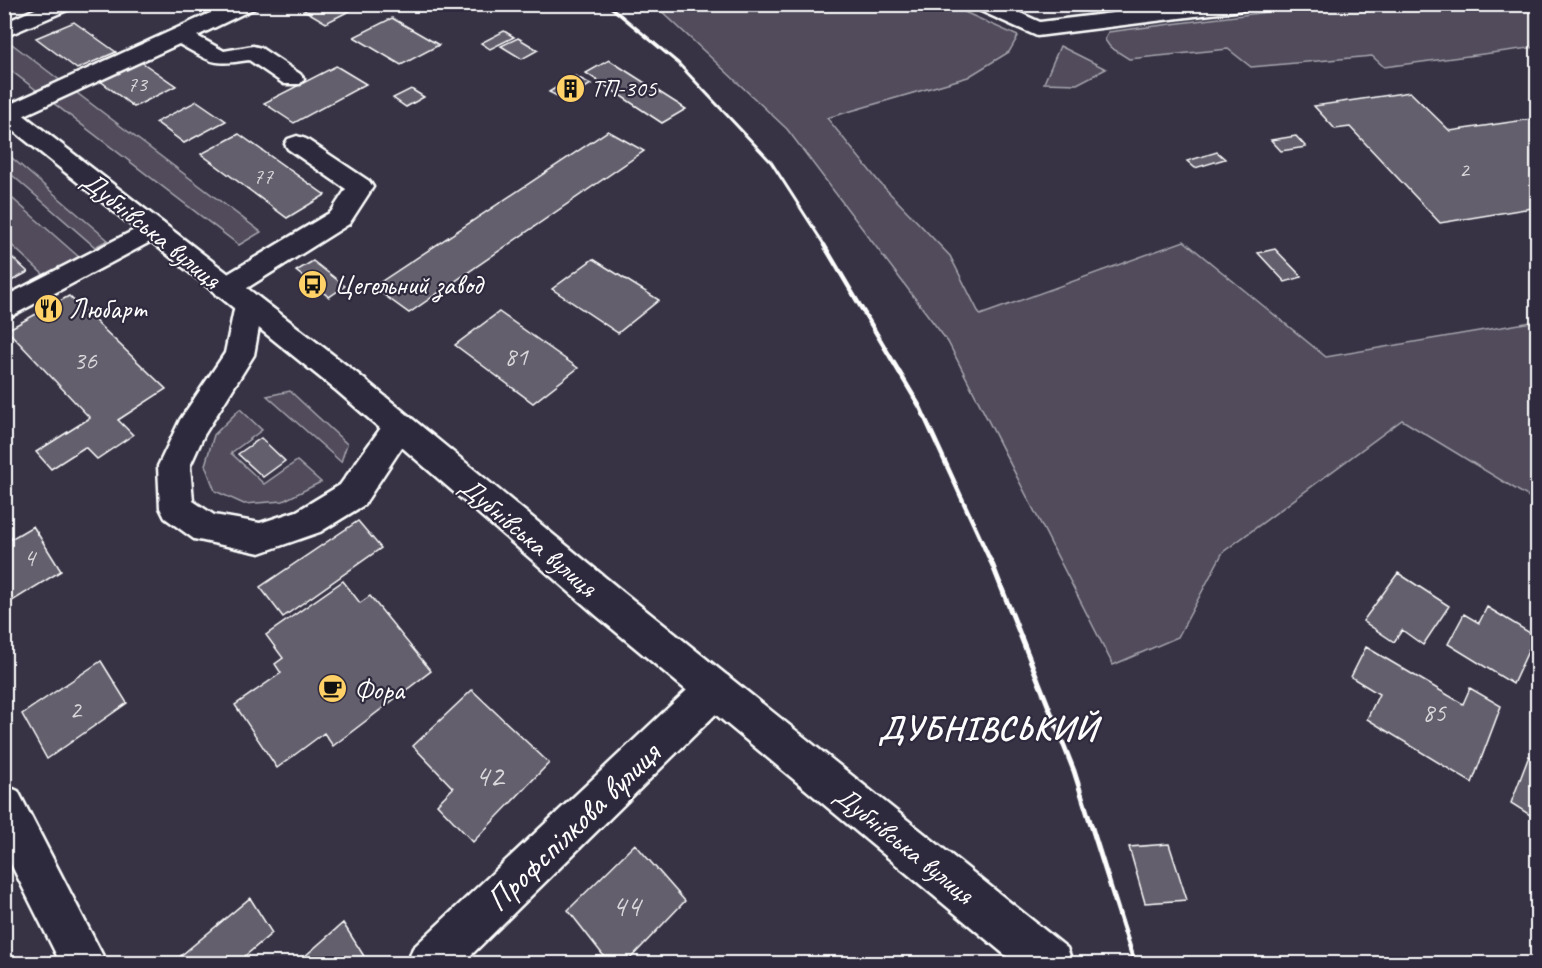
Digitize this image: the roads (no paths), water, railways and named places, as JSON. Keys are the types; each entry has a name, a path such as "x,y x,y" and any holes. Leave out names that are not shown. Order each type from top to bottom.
{"main road":[{"path":"4,31 65,4"},
{"path":"6,113 248,4"},
{"path":"981,4 1038,29 1243,4"},
{"path":"180,35 221,58 253,53 292,79"},
{"name":"Дубнівська вулиця","path":"6,113 399,427 715,689 1032,957"},
{"path":"297,144 360,187 340,218 237,296 239,355 191,429 174,466 177,508 206,529 260,538 308,522 352,495 399,427"},
{"path":"4,310 154,229"},
{"name":"Профспілкова вулиця","path":"429,963 715,689"},
{"path":"4,805 84,963"}],"railway":[{"path":"607,4 678,63 771,162 825,246"},
{"path":"824,245 920,407 991,562"},
{"path":"991,561 1074,771 1135,964"}],"place":[{"name":"ТП-305","path":"570,88"},
{"name":"Цегельний завод","path":"313,284"},
{"name":"Любарт","path":"48,308"},
{"name":"Фора","path":"333,689"}],"district":[{"name":"ДУБНІВСЬКИЙ","path":"988,727"}]}
